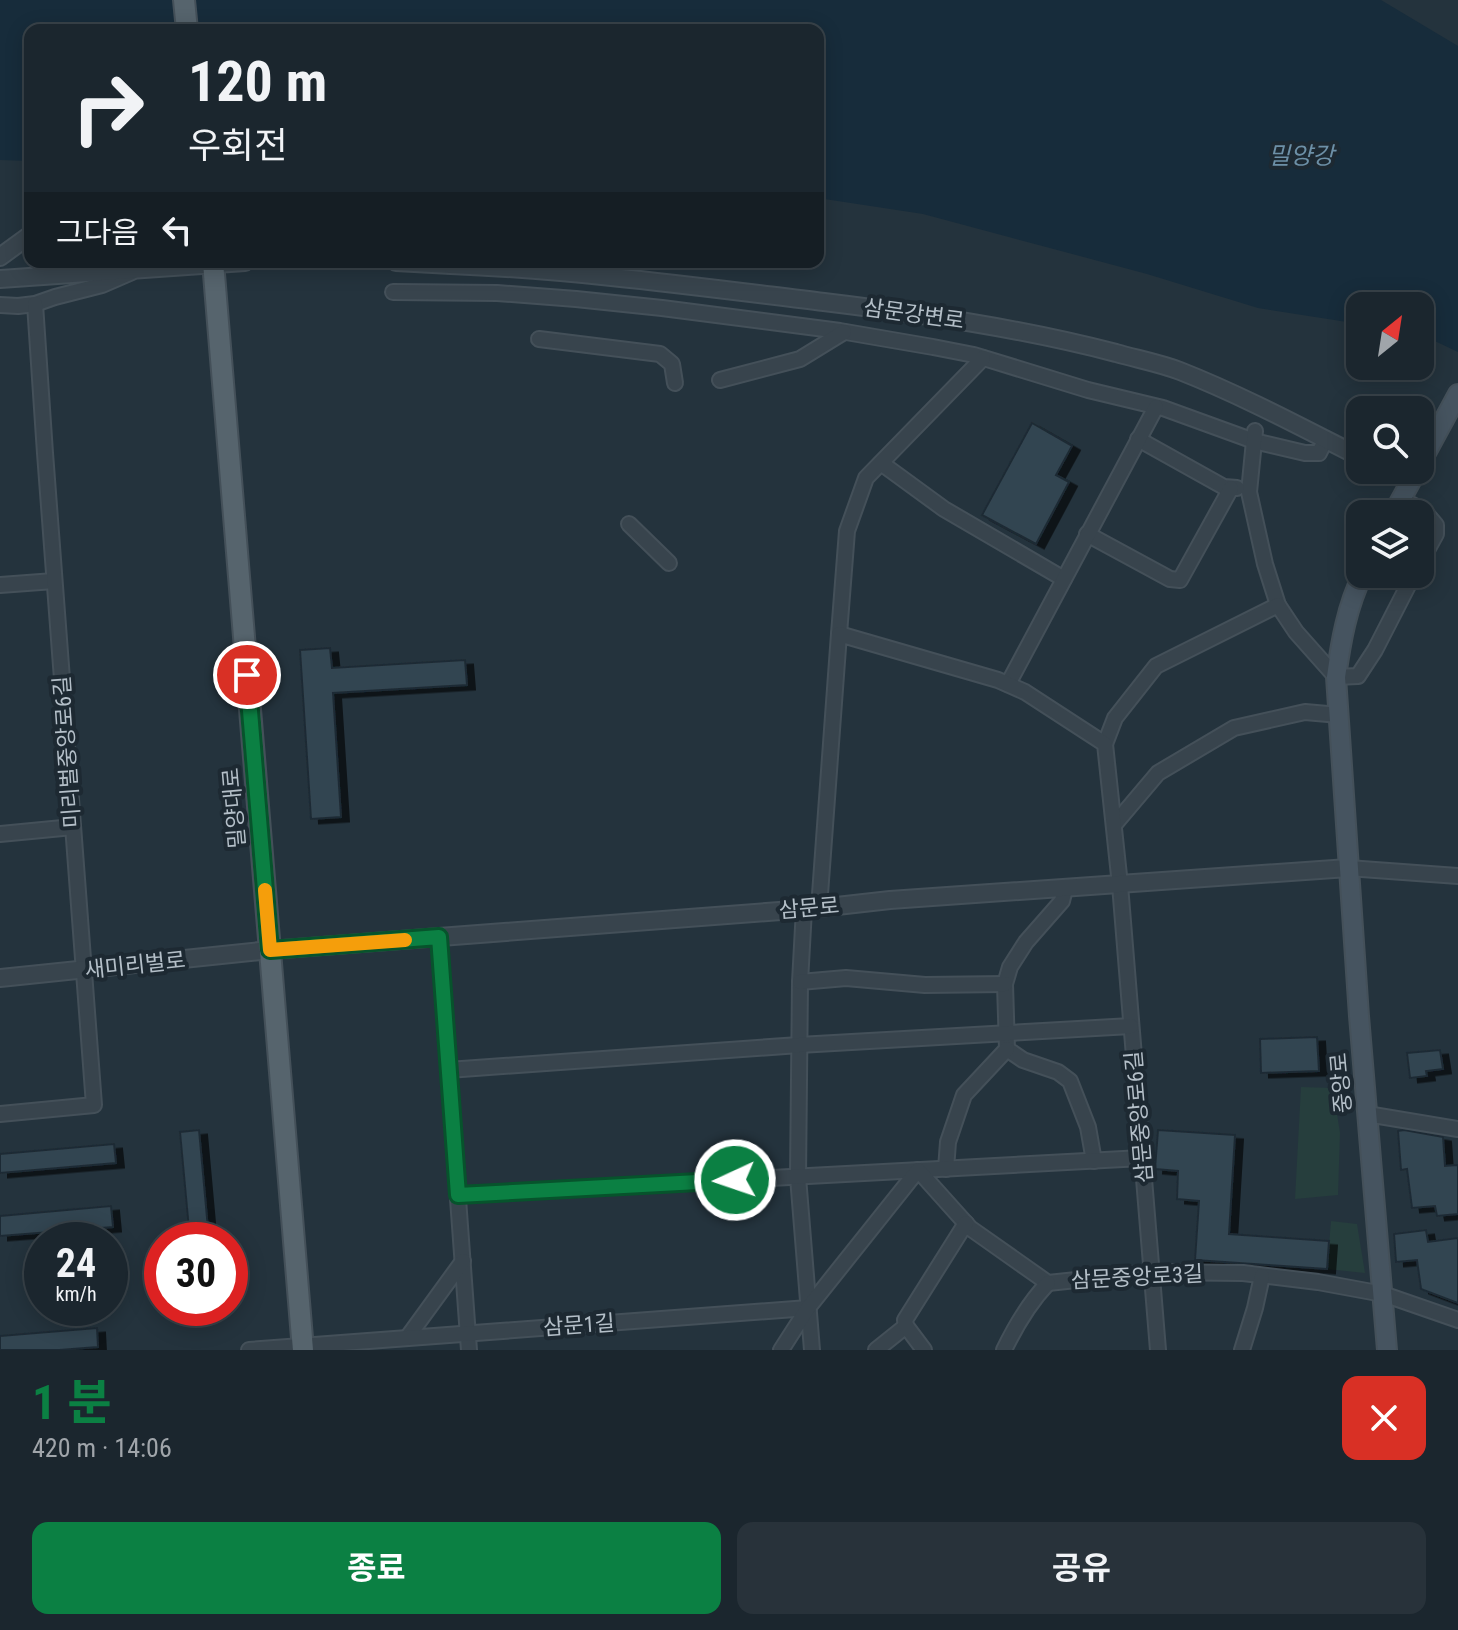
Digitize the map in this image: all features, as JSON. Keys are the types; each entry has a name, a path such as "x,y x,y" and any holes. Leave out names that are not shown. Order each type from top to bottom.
{"main road":[{"path":"184,0 186,24"},
{"name":"밀양대로","path":"213,268 303,1348"},
{"path":"1434,438 1458,394"},
{"name":"중앙로","path":"1356,588 1341,636 1336,677 1348,868 1387,1350"}],"street":[{"path":"0,257 24,239"},
{"path":"0,279 70,268 162,268"},
{"name":"삼문강변로","path":"511,268 869,307 981,324 1080,344 1178,370 1346,450"},
{"path":"0,305 35,304 102,285 136,270"},
{"path":"393,292 497,293 576,299 844,332 983,358 1305,453 1319,453 1326,439"},
{"name":"미리벌중앙로6길","path":"0,1114 94,1105 35,304"},
{"path":"720,380 800,359 844,332"},
{"path":"539,339 660,354 672,364 675,383"},
{"path":"812,1350 798,1177 800,982 811,908 847,531 866,478 983,358"},
{"path":"1008,684 1156,407"},
{"path":"1254,436 1250,487 1265,564 1278,605 1296,632 1336,677 1358,676 1407,588"},
{"path":"1138,439 1224,487 1250,487"},
{"path":"881,463 944,509 1064,579"},
{"path":"1087,534 1170,579 1180,580 1231,488"},
{"path":"629,524 669,563"},
{"path":"0,585 54,581"},
{"path":"839,634 1008,684 1105,744 1115,718 1156,666 1278,605"},
{"path":"1114,825 1158,773 1234,728 1305,712 1339,715"},
{"name":"삼문중앙로6길","path":"1105,744 1120,885 1158,1350"},
{"path":"0,834 73,827"},
{"path":"1348,868 1458,876"},
{"name":"삼문로","path":"270,950 890,900 1348,868"},
{"path":"1065,889 1062,901 1026,942 1010,967 1005,984 1007,1041 1023,1060 1058,1072 1070,1081 1088,1127 1094,1161"},
{"path":"439,937 469,1350"},
{"name":"새미리벌로","path":"0,978 270,950"},
{"path":"800,982 846,978 925,985 1005,984"},
{"path":"448,1070 799,1045 1007,1041 1131,1026"},
{"path":"946,1169 948,1142 964,1095 1007,1041"},
{"path":"1367,1114 1458,1129"},
{"path":"458,1195 1142,1158"},
{"path":"781,1350 808,1308 918,1170"},
{"name":"삼문중앙로3길","path":"918,1170 966,1223 1048,1283 1151,1272 1243,1273 1383,1294"},
{"path":"924,1350 905,1320 966,1223"},
{"path":"407,1338 463,1261"},
{"path":"1242,1350 1262,1276"},
{"path":"1004,1350 1016,1325 1048,1283"},
{"path":"1383,1294 1458,1320"},
{"name":"삼문1길","path":"249,1350 808,1308"},
{"path":"876,1350 906,1326"}],"green space":[{"path":"1301,1087 1333,1088 1340,1133 1338,1195 1295,1199"},
{"path":"1331,1221 1357,1224 1365,1273 1327,1269"}],"water":[{"name":"밀양강","path":"0,0 1381,0 1458,46 1458,352 1434,341 1434,292 1346,292 1346,322 1258,308 1147,274 923,214 824,199 824,24 24,24 24,161 0,160"}],"building":[{"path":"1032,423 1072,446 1056,475 1069,482 1036,544 982,515"},
{"path":"330,648 332,668 465,660 467,685 333,693 341,817 311,819 300,650"},
{"path":"1317,1037 1319,1071 1261,1073 1260,1039"},
{"path":"1440,1050 1443,1069 1426,1071 1427,1076 1410,1078 1407,1053"},
{"path":"199,1130 207,1222 188,1222 180,1132"},
{"path":"1158,1130 1235,1135 1229,1234 1329,1241 1327,1269 1195,1260 1199,1201 1177,1199 1178,1171 1155,1169"},
{"path":"1398,1131 1443,1137 1445,1166 1458,1165 1458,1214 1437,1216 1435,1206 1412,1208 1407,1169 1401,1170"},
{"path":"114,1144 116,1163 0,1173 0,1154"},
{"path":"111,1206 113,1222 24,1222 24,1234 0,1236 0,1216"},
{"path":"1426,1230 1428,1242 1458,1238 1458,1303 1421,1289 1417,1260 1396,1262 1394,1234"},
{"path":"97,1328 98,1347 0,1350 0,1336"}],"slow traffic":[{"path":"265,890 270,950 405,940"}],"route":[{"path":"247,675 270,950 439,937 458,1195 735,1180"}]}
